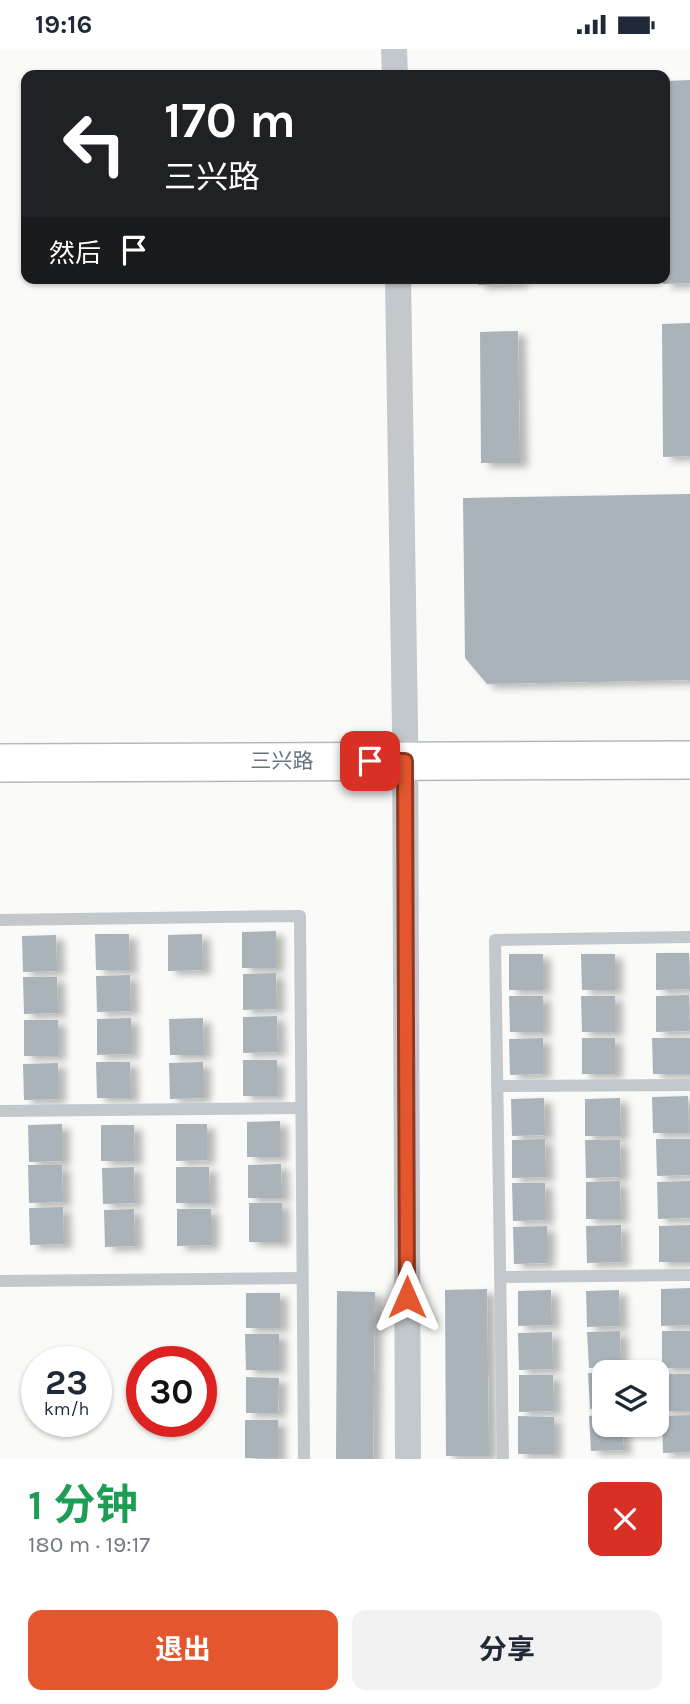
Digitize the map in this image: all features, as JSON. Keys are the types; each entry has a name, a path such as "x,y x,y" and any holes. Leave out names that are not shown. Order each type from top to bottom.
{"street":[{"path":"394,49 395,70"},
{"path":"398,284 405,773 408,1459"},
{"name":"三兴路","path":"0,787 690,760"},
{"name":"三兴路","path":"0,763 405,773 690,785"}],"lane":[{"path":"0,920 300,916 304,1459"},
{"path":"503,1459 495,940 690,937"},
{"path":"497,1086 690,1085"},
{"path":"0,1111 301,1108"},
{"path":"500,1277 690,1275"},
{"path":"0,1281 302,1278"}],"building":[{"path":"690,80 690,283 670,284 670,81"},
{"path":"690,323 690,456 663,457 662,324"},
{"path":"518,331 520,463 481,463 480,332"},
{"path":"690,494 690,680 487,684 465,658 463,498"},
{"path":"276,931 276,968 242,968 242,932"},
{"path":"95,934 129,934 130,970 96,970"},
{"path":"202,934 203,970 168,971 168,935"},
{"path":"56,935 57,971 23,972 22,936"},
{"path":"656,953 689,953 690,989 656,990"},
{"path":"509,954 543,954 543,990 509,990"},
{"path":"581,954 615,954 615,990 582,990"},
{"path":"276,973 277,1009 243,1010 243,974"},
{"path":"130,975 131,1011 97,1012 96,976"},
{"path":"23,977 57,977 58,1013 24,1014"},
{"path":"689,995 690,1031 656,1032 656,996"},
{"path":"509,996 543,996 543,1032 510,1032"},
{"path":"581,996 615,996 615,1032 582,1032"},
{"path":"277,1016 278,1052 243,1053 243,1017"},
{"path":"131,1018 131,1054 97,1055 97,1019"},
{"path":"203,1018 204,1055 170,1055 169,1019"},
{"path":"24,1020 58,1020 58,1056 24,1056"},
{"path":"543,1038 543,1074 510,1075 509,1039"},
{"path":"582,1038 615,1038 615,1074 582,1074"},
{"path":"652,1038 690,1038 690,1074 653,1074"},
{"path":"243,1060 277,1060 277,1096 243,1096"},
{"path":"96,1062 130,1062 131,1098 97,1098"},
{"path":"203,1062 203,1098 170,1099 169,1063"},
{"path":"58,1063 58,1099 24,1100 23,1064"},
{"path":"688,1096 689,1133 653,1133 652,1097"},
{"path":"544,1098 545,1135 512,1136 511,1099"},
{"path":"620,1098 621,1136 585,1136 585,1099"},
{"path":"280,1121 280,1157 247,1157 247,1122"},
{"path":"62,1124 62,1161 29,1162 28,1125"},
{"path":"176,1124 207,1124 207,1160 176,1161"},
{"path":"101,1125 134,1125 135,1161 101,1161"},
{"path":"545,1139 546,1177 512,1178 512,1140"},
{"path":"656,1139 690,1139 690,1175 657,1176"},
{"path":"585,1140 620,1140 621,1177 586,1178"},
{"path":"281,1164 282,1198 248,1198 248,1165"},
{"path":"28,1165 62,1165 63,1202 29,1203"},
{"path":"134,1167 135,1203 103,1204 102,1168"},
{"path":"176,1167 209,1167 210,1203 176,1203"},
{"path":"620,1181 621,1219 586,1219 586,1182"},
{"path":"690,1181 690,1218 658,1219 657,1182"},
{"path":"512,1183 545,1183 546,1220 513,1221"},
{"path":"249,1203 282,1203 282,1242 249,1242"},
{"path":"63,1207 64,1244 30,1245 29,1208"},
{"path":"134,1209 135,1246 105,1247 104,1210"},
{"path":"177,1209 211,1209 211,1245 177,1246"},
{"path":"621,1225 622,1262 587,1263 586,1226"},
{"path":"690,1225 690,1262 659,1262 659,1226"},
{"path":"547,1226 547,1263 514,1264 513,1227"},
{"path":"690,1288 690,1325 661,1326 661,1289"},
{"path":"487,1289 489,1456 446,1456 445,1290"},
{"path":"551,1290 552,1325 518,1326 518,1291"},
{"path":"619,1290 620,1326 587,1327 586,1291"},
{"path":"337,1291 375,1292 373,1459 336,1459"},
{"path":"246,1293 280,1293 280,1328 246,1328"},
{"path":"620,1331 621,1360 592,1360 592,1368 589,1368 587,1332"},
{"path":"662,1331 690,1331 690,1368 669,1368 669,1360 662,1360"},
{"path":"552,1332 553,1369 519,1370 518,1333"},
{"path":"245,1334 279,1334 279,1370 246,1370"},
{"path":"588,1373 592,1373 592,1409"},
{"path":"669,1374 690,1374 690,1411 669,1411"},
{"path":"519,1375 553,1375 554,1411 519,1412"},
{"path":"246,1377 279,1378 278,1413 246,1413"},
{"path":"690,1415 690,1452 663,1453 663,1437 669,1437 669,1416"},
{"path":"518,1416 554,1417 554,1454 518,1454"},
{"path":"589,1416 592,1416 592,1437 623,1437 624,1450 591,1451"},
{"path":"245,1420 278,1420 278,1458 245,1458"}],"route":[{"path":"370,761 405,761 407,1297"}]}
